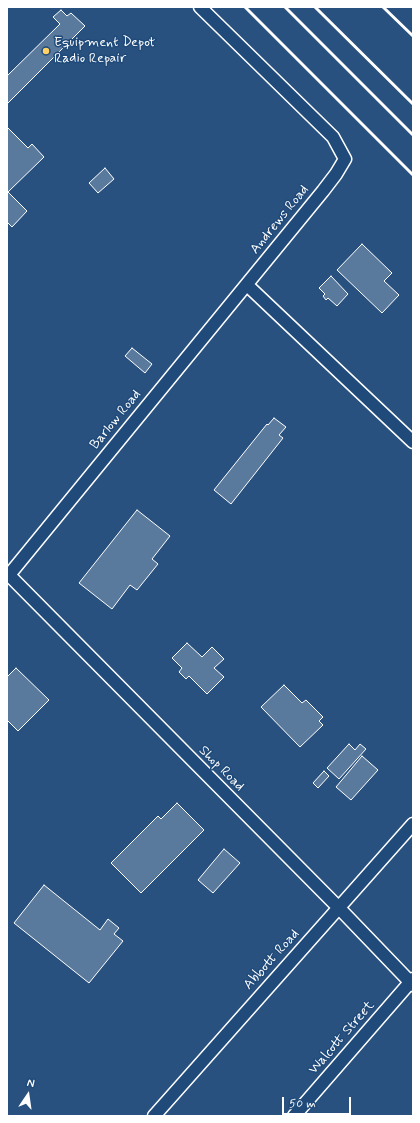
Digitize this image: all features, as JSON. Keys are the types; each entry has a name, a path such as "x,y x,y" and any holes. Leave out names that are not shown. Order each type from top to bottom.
{"street":[{"name":"Andrews Road","path":"200,7 333,137 345,159 336,174 247,284"},
{"path":"247,284 413,442"},
{"name":"Barlow Road","path":"8,574 247,284"},
{"name":"Shop Road","path":"8,574 412,982"},
{"name":"Abbott Road","path":"154,1116 413,824"},
{"name":"Walcott Street","path":"294,1116 412,982"}],"building":[{"name":"Equipment Depot Radio Repair","path":"61,10 67,16 71,13 85,26 7,104 7,76 60,24 53,17"},
{"path":"7,127 28,148 32,144 44,157 8,192 27,211 12,227 7,222"},
{"path":"105,168 114,179 98,193 89,183"},
{"path":"362,244 392,273 384,281 399,295 382,313 337,270"},
{"path":"331,276 348,294 337,306 328,298 326,300 323,296 325,294 319,288"},
{"path":"132,348 152,364 145,373 125,356"},
{"path":"274,418 286,427 279,435 283,438 231,504 214,490 267,424 268,425"},
{"path":"137,510 170,536 152,559 158,564 137,590 130,585 112,609 79,583"},
{"path":"187,643 202,657 212,647 224,659 214,668 224,677 207,694 189,676 186,679 179,672 182,668 172,658"},
{"path":"16,668 49,700 18,731 7,720 7,677"},
{"path":"284,685 302,703 306,700 323,717 319,721 323,725 300,747 261,707"},
{"path":"349,744 355,750 360,744 366,749 339,779 327,768"},
{"path":"362,756 378,770 351,800 336,787"},
{"path":"324,771 329,776 318,788 313,783"},
{"path":"177,803 204,830 141,893 111,863 158,816 161,819"},
{"path":"224,849 240,863 213,893 198,880"},
{"path":"44,885 100,930 108,919 119,928 114,934 123,941 89,983 14,923"}],"railway":[{"path":"245,7 413,175"},
{"path":"285,7 413,135"},
{"path":"315,7 413,104"},
{"path":"383,7 413,36"}],"place":[{"name":"Equipment Depot Radio Repair","path":"46,51"}]}
